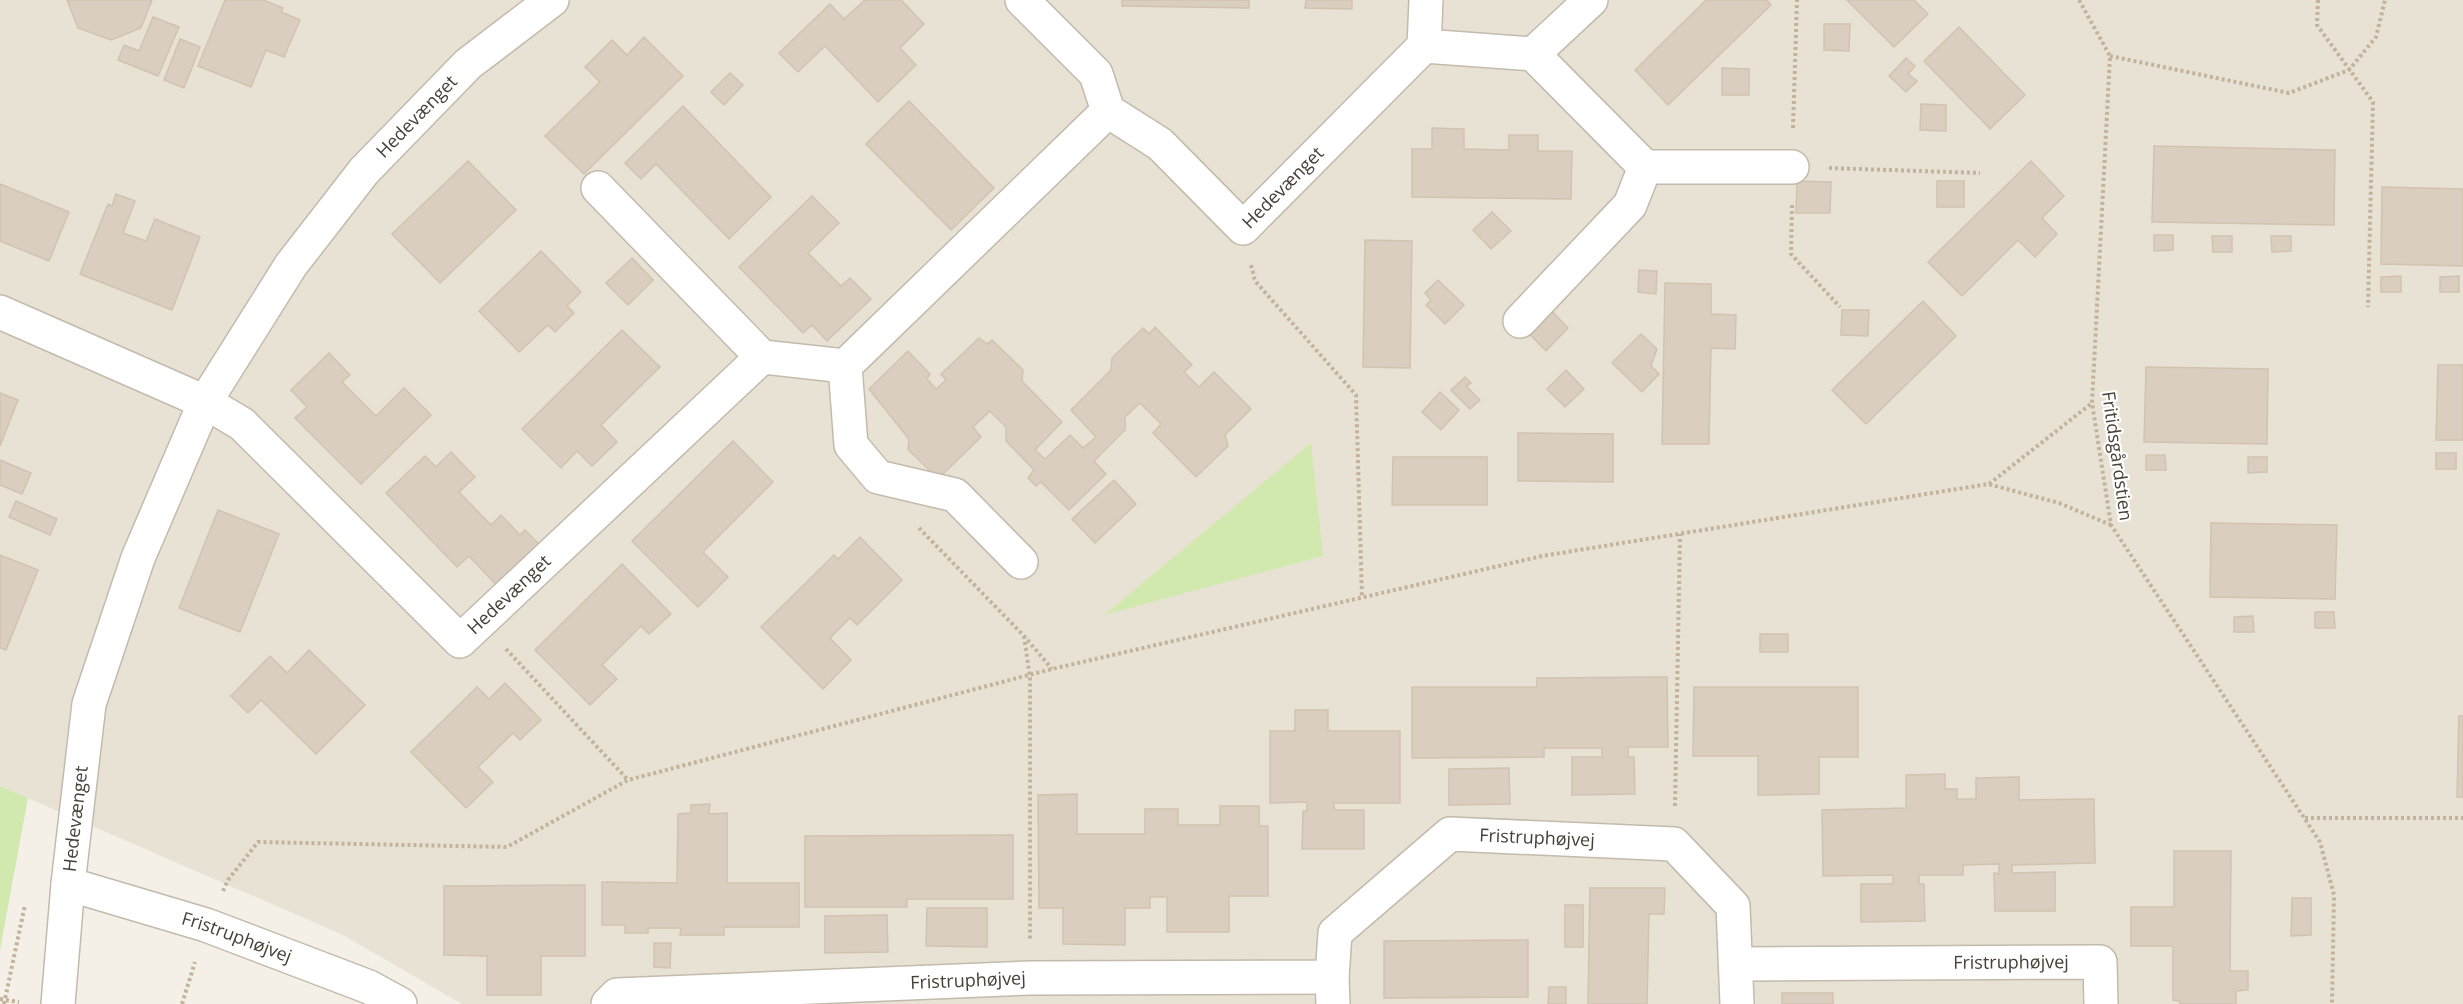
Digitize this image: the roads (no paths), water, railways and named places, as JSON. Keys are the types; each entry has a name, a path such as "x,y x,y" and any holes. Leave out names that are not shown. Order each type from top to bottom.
{"street":[{"name":"Hedevænget","path":"57,1004 89,704 138,558 205,402 291,265 364,171 468,64 552,0"},
{"path":"845,366 1108,111 1096,74 1022,0"},
{"path":"1426,0 1424,46 1533,54 1645,167 1792,167"},
{"path":"1533,54 1591,0"},
{"name":"Hedevænget","path":"1108,111 1160,144 1243,228 1424,46"},
{"path":"1520,321 1630,206 1645,167"},
{"path":"598,188 762,357 845,366"},
{"name":"Hedevænget","path":"0,312 205,402 242,424 460,641 762,357"},
{"path":"845,366 851,445 878,477 955,495 1021,562"},
{"name":"Fristruphøjvej","path":"608,1004 617,995 1030,978 1333,990 1335,933 1450,834 1674,844 1733,906 1737,964 2100,962 2101,1004"},
{"name":"Fristruphøjvej","path":"68,884 206,925 369,987 400,1004"},
{"path":"1737,964 1737,1004"}]}
